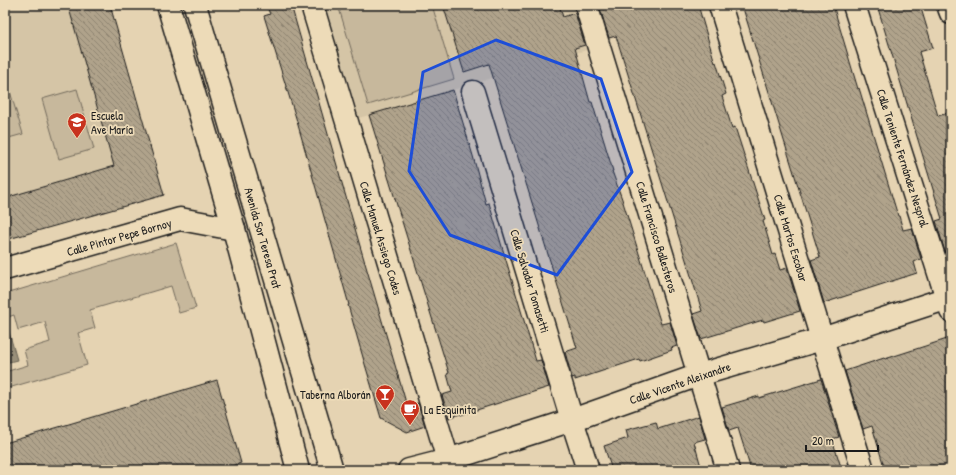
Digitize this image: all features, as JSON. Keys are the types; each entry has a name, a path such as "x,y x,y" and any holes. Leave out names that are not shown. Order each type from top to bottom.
{"street":[{"path":"168,5 234,229 298,470"},
{"name":"Avenida Sor Teresa Prat","path":"195,5 332,470"},
{"name":"Calle Manuel Assiego Codes","path":"312,5 450,465"},
{"name":"Calle Francisco Ballesteros","path":"586,5 728,470"},
{"name":"Calle Martos Escobar","path":"720,5 863,470"},
{"name":"Calle Teniente Fernández Nespral","path":"854,5 950,302"},
{"path":"948,5 951,13"},
{"name":"Calle Salvador Tomasetti","path":"473,92 588,470"},
{"name":"Calle Pintor Pepe Bornoy","path":"5,269 180,219 234,229"},
{"name":"Calle Vicente Aleixandre","path":"409,470 450,465 699,375 950,302"}],"highlighted area":[{"path":"496,40 601,79 632,172 557,275 450,235 409,171 423,72"}],"shaded area":[{"name":"Escuela Ave María","path":"5,5 110,5 164,195 5,240"},
{"path":"323,5 572,5 586,50 359,118"},
{"path":"338,5 432,5 454,79 368,105"},
{"path":"5,75 23,134 5,139"},
{"path":"77,89 94,149 59,159 42,99"},
{"path":"176,243 196,308 179,313 171,286 90,310 95,328 78,333 87,365 5,389 5,372 28,365 24,350 50,342 45,322 18,330 14,315 5,318 5,294"},
{"path":"7,325 17,360 5,363 5,326"}],"building":[{"path":"68,5 110,5 164,195 5,240 5,198 114,166"},
{"path":"266,5 291,5 407,406 418,403 425,426 407,432 381,418 296,118 264,16 270,14"},
{"path":"443,5 559,5 563,17 575,13 585,45 575,48 590,102 592,102 612,171 661,324 670,322 677,346 671,348 672,350 575,380 575,377 572,378 565,352 577,348 489,64 464,72"},
{"path":"599,5 698,5 726,94 722,96 732,128 735,127 765,220 763,221 773,255 775,254 780,270 787,268 800,311 764,322 763,320 701,339 693,314 702,311 616,36 609,38"},
{"path":"742,5 833,5 898,216 903,230 912,228 921,259 914,262 917,273 824,303 811,260 820,257"},
{"path":"877,5 920,5 933,48 919,52 938,116 951,112 951,250 945,252 936,221 942,219"},
{"path":"453,90 486,204 489,203 536,361 541,360 549,387 449,418 442,395 452,392 447,374 449,373 369,115"},
{"path":"947,339 951,355 951,470 885,470 872,426 863,429 845,371"},
{"path":"821,379 839,437 832,439 842,470 751,470 738,428 729,431 722,407 759,396 759,398"},
{"path":"217,380 241,463 219,470 5,470 5,443"},
{"path":"699,416 705,439 694,442 702,470 612,470 604,446 628,438 626,430 656,422 658,429"}],"place":[{"name":"Escuela Ave María","path":"77,139"},
{"name":"Taberna Alborán","path":"385,411"},
{"name":"La Esquinita","path":"410,426"}]}
